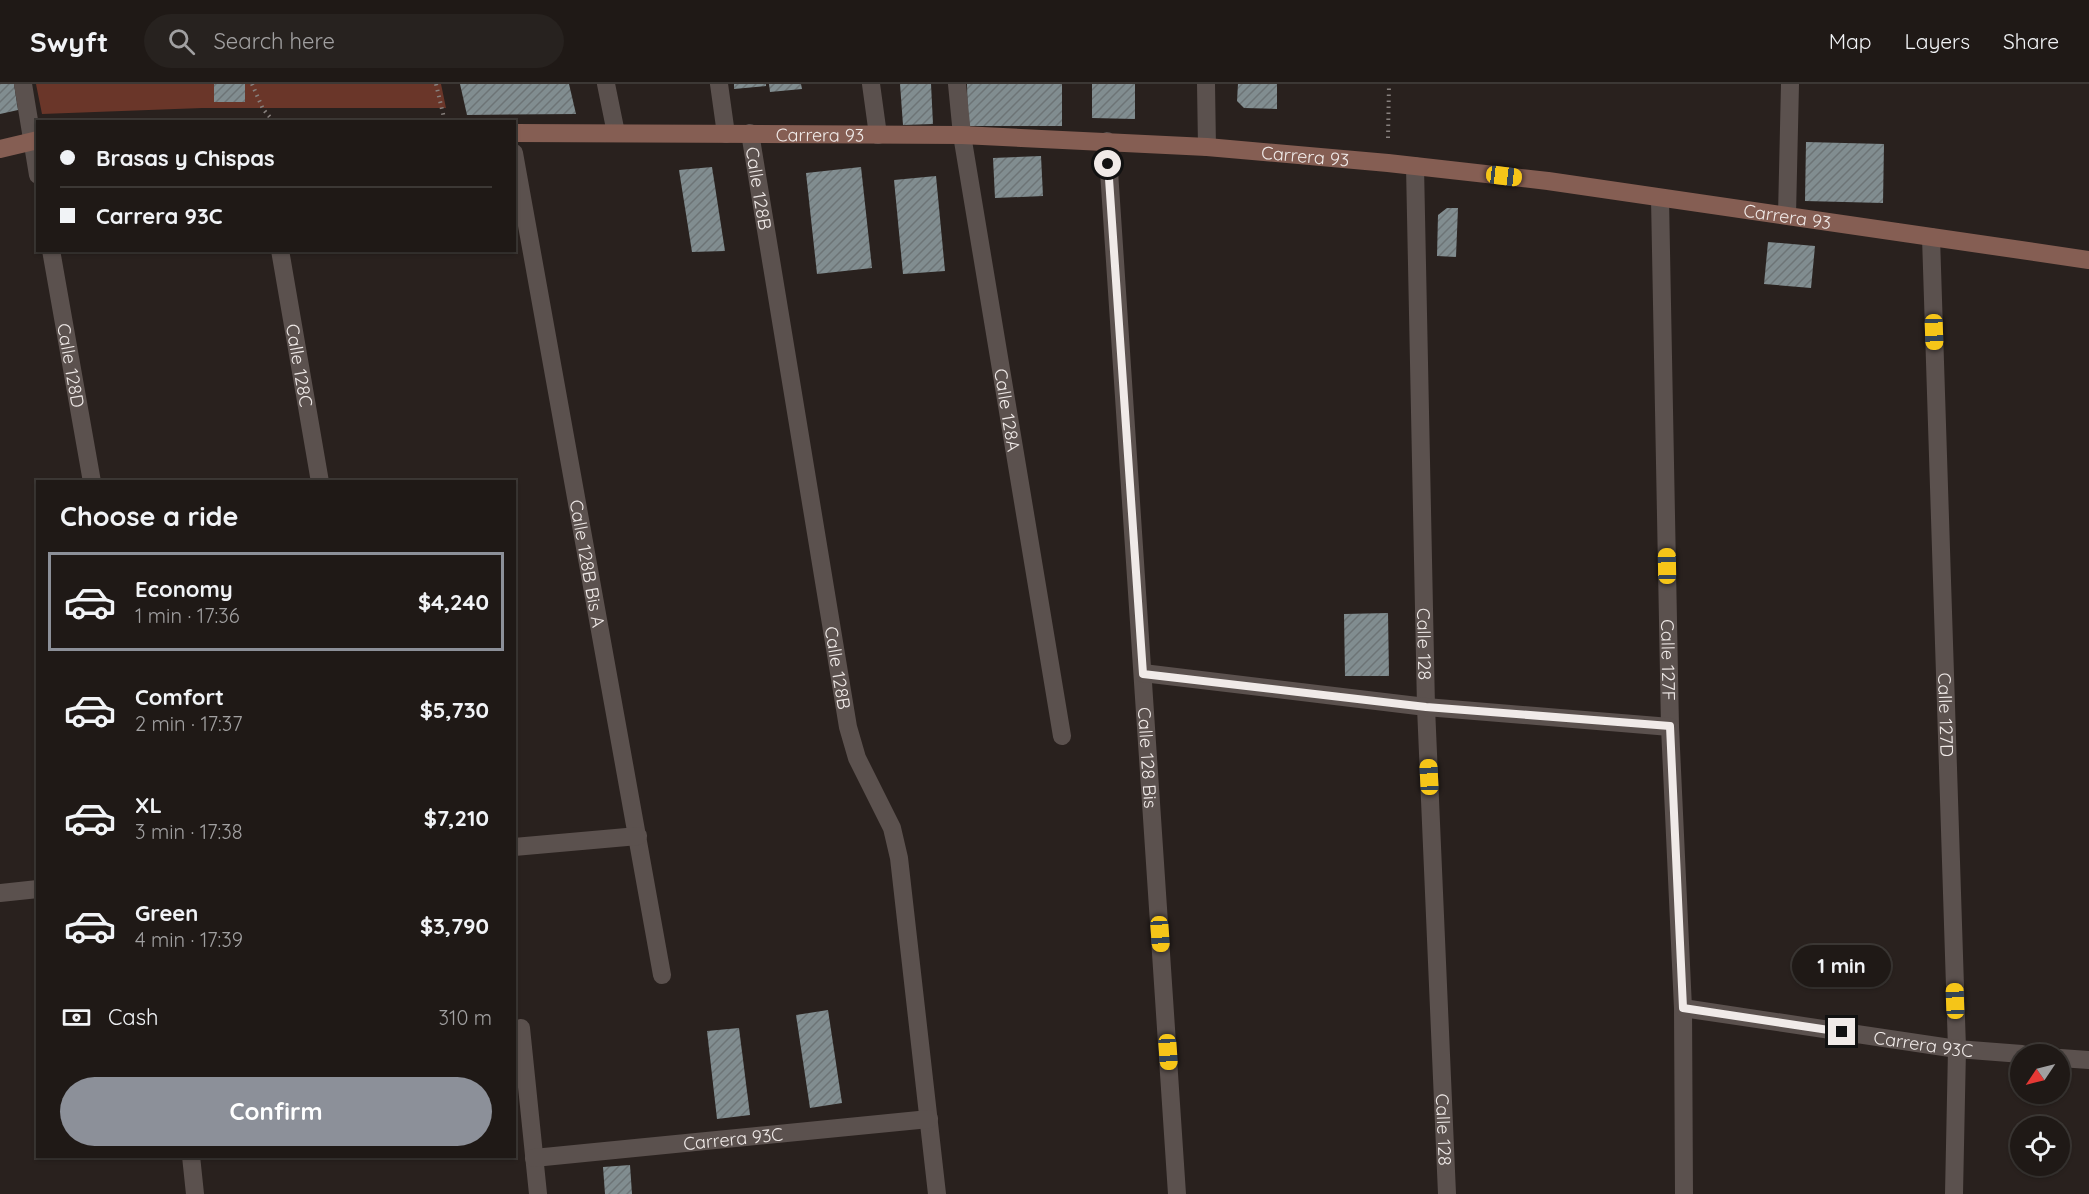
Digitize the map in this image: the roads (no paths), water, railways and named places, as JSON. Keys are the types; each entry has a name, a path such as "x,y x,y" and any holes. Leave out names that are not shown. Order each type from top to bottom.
{"street":[{"path":"23,84 36,158"},
{"path":"606,84 616,133"},
{"name":"Calle 128B","path":"719,84 726,134"},
{"path":"871,84 878,135"},
{"name":"Calle 128A","path":"957,84 962,135 1062,736"},
{"path":"1206,84 1207,147"},
{"path":"1787,215 1790,84"},
{"name":"Carrera 93","path":"516,133 962,135 1207,147 1388,163 1548,181 2089,260"},
{"name":"Calle 128B","path":"750,133 848,727 857,758 892,828 898,858 937,1194"},
{"path":"0,149 34,140"},
{"name":"Calle 128 Bis","path":"1107,141 1177,1194"},
{"name":"Calle 128B Bis A","path":"516,164 662,975"},
{"name":"Calle 128","path":"1415,166 1426,707 1447,1194"},
{"name":"Calle 127F","path":"1660,198 1670,726 1683,1008 1684,1194"},
{"name":"Calle 127D","path":"1931,237 1957,1049 1954,1194"},
{"name":"Calle 128D","path":"51,252 92,480"},
{"name":"Calle 128C","path":"280,252 320,480"},
{"path":"1143,674 1426,707 1670,726"},
{"path":"516,847 638,836"},
{"path":"0,893 36,889"},
{"name":"Carrera 93C","path":"1683,1008 1957,1049 2010,1053"},
{"path":"521,1028 538,1194"},
{"path":"2070,1059 2089,1060"},
{"name":"Carrera 93C","path":"534,1158 929,1119"},
{"path":"191,1158 195,1194"}]}
